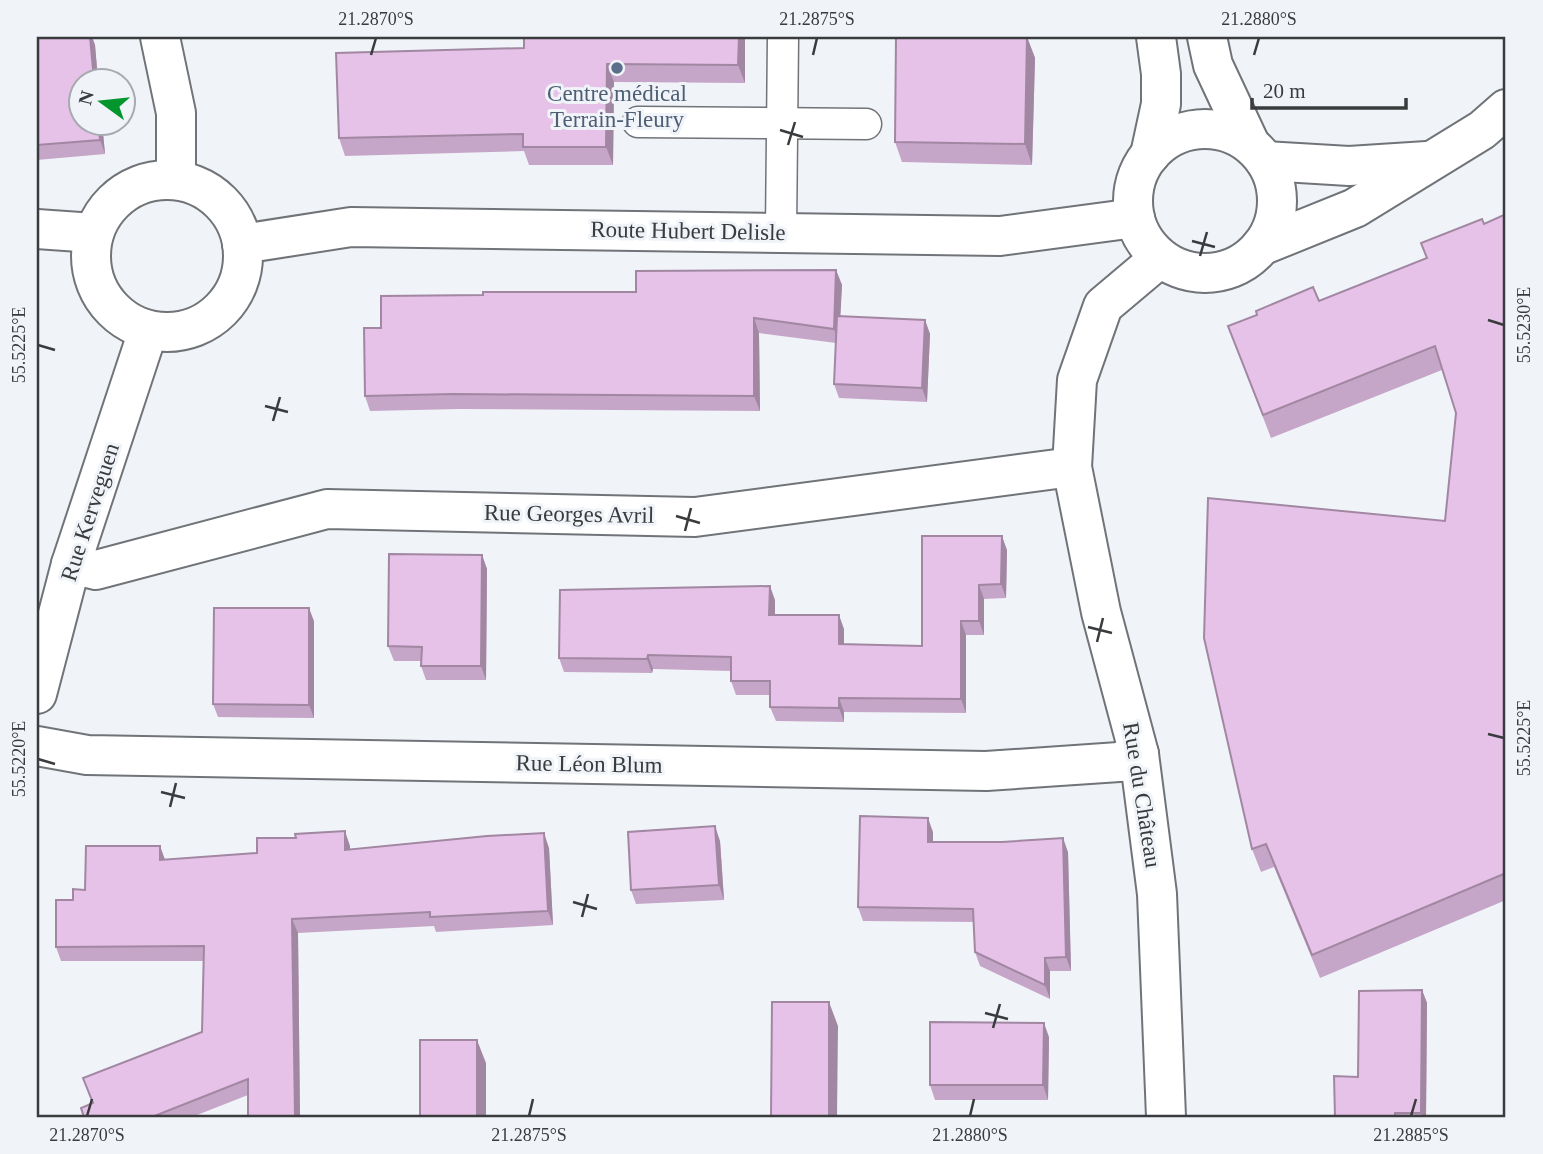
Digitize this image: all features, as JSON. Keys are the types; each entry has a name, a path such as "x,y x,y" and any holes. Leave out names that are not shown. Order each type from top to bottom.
{"street":[{"path":"160,37 176,113 176,179"},
{"path":"1150,155 1161,104 1161,74 1156,37"},
{"path":"1207,37 1213,65 1257,152 1274,181 1277,204 1273,226 1261,246 1245,262 1224,271 1202,273 1179,269 1160,258 1144,239 1135,218 1133,196 1138,174 1150,155 1166,140 1187,131 1209,129 1230,134 1257,152 1349,166 1430,161"},
{"path":"1261,246 1355,208 1482,130 1506,109"},
{"path":"176,179 199,187 219,200 234,220 242,244 242,269 234,293 218,313 198,327 173,333 148,331 125,321 107,304 95,283 90,258 94,233 106,209 125,191 149,181 176,179"},
{"name":"Route Hubert Delisle","path":"242,244 351,227 1000,236 1135,218"},
{"path":"37,229 94,233"},
{"name":"Rue du Château","path":"1160,258 1103,306 1077,380 1072,467 1101,612 1139,754 1157,894 1166,1117"},
{"name":"Rue Kerveguen","path":"37,694 72,564 148,331"},
{"name":"Rue Georges Avril","path":"72,564 96,570 327,509 695,517 1072,467"},
{"name":"Rue Léon Blum","path":"37,746 87,755 986,771 1119,762 1139,754"}],"lane":[{"path":"781,232 783,37"},
{"path":"638,122 866,124"}],"building":[{"path":"37,37 90,37 93,66 66,66 66,136 100,136 100,140 37,145"},
{"path":"524,37 739,37 738,65 607,64 606,147 523,147 523,134 339,138 336,53 524,48"},
{"path":"896,37 1027,37 1025,144 895,142"},
{"path":"1506,214 1506,873 1312,955 1266,844 1252,849 1204,638 1208,498 1445,521 1456,413 1435,346 1263,415 1228,326 1313,287 1319,301 1427,258 1421,243 1482,219 1484,224"},
{"path":"836,270 834,329 754,318 754,396 365,396 364,328 381,328 381,296 483,295 483,292 636,292 636,271"},
{"path":"837,316 925,320 922,388 834,384"},
{"path":"922,536 1002,536 1001,584 979,585 979,621 961,621 961,699 839,698 839,708 770,707 770,681 731,681 731,657 648,655 647,659 559,658 560,590 770,586 769,615 839,615 839,644 922,646"},
{"path":"389,554 482,555 481,666 421,666 422,647 388,646"},
{"path":"214,608 309,608 309,705 213,704"},
{"path":"860,816 928,818 928,842 1002,842 1063,838 1066,957 1045,958 1045,985 975,952 973,909 858,907"},
{"path":"715,826 719,885 631,890 628,832"},
{"path":"345,831 345,850 544,833 548,911 430,917 430,912 292,919 295,1117 248,1117 248,1079 152,1117 84,1117 81,1108 93,1103 83,1078 202,1032 204,946 56,947 56,900 73,900 73,889 85,890 86,846 160,846 160,860 257,853 257,838 296,838 295,834"},
{"path":"1422,990 1421,1113 1395,1113 1395,1117 1335,1117 1334,1076 1358,1077 1359,991"},
{"path":"772,1002 829,1002 829,1117 771,1117"},
{"path":"930,1022 1044,1023 1043,1085 930,1085"},
{"path":"420,1040 477,1040 477,1117 420,1117"}],"place":[{"name":"Centre médical Terrain-Fleury","path":"617,68"}]}
